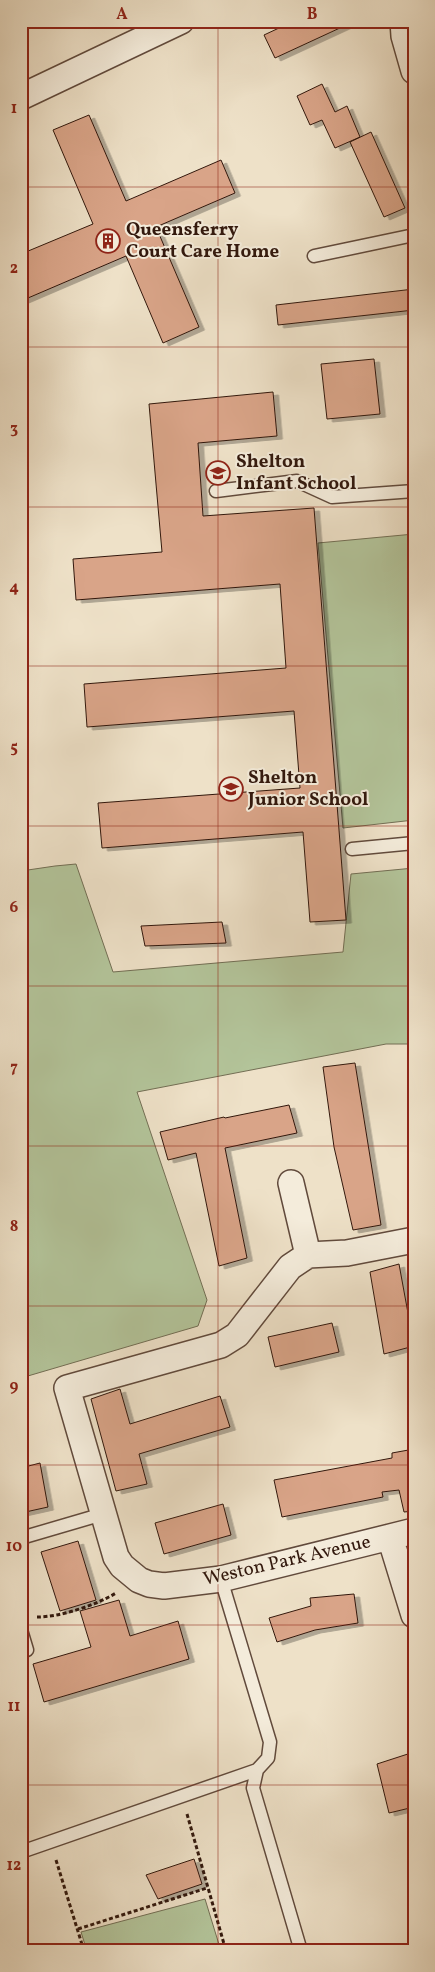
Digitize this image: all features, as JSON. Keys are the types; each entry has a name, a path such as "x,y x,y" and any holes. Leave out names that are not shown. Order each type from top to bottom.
{"street":[{"path":"21,96 181,21"},
{"path":"403,21 404,36 414,71"},
{"path":"291,1183 308,1255 347,1253 414,1240"},
{"name":"Weston Park Avenue","path":"308,1255 290,1267 237,1334 221,1345 67,1388 116,1557 122,1566 139,1580 149,1584 164,1586 221,1580 402,1534"},
{"path":"402,1534 414,1616"}],"lane":[{"path":"314,256 414,234"},
{"path":"216,491 297,482 332,497 414,491"},
{"path":"352,849 414,844"},
{"path":"21,1538 103,1514"},
{"path":"21,1852 257,1770 268,1758 270,1742 221,1580"},
{"path":"21,1630 27,1650"},
{"path":"257,1770 253,1788 301,1951"}],"path":[{"path":"30,1617 49,1617 104,1601 139,1580"},
{"path":"182,1796 226,1951"},
{"path":"51,1843 84,1951"},
{"path":"78,1929 208,1888"}],"green space":[{"path":"414,534 414,820 343,828 318,543"},
{"path":"76,864 113,972 343,952 351,874 414,868 414,1044 386,1044 137,1092 207,1300 198,1326 21,1378 21,871"},
{"path":"205,1899 221,1951 87,1951 81,1932"}],"building":[{"path":"294,21 355,21 275,58 264,35"},
{"path":"322,84 335,112 347,106 360,137 335,148 322,120 310,125 297,96"},
{"name":"Queensferry Court Care Home","path":"89,115 126,201 221,160 235,193 156,227 199,327 163,343 126,256 21,301 21,254 93,224 53,130"},
{"path":"371,132 405,208 384,217 350,142"},
{"path":"414,289 414,310 278,325 276,305"},
{"path":"374,359 380,414 327,419 321,364"},
{"path":"273,392 277,436 198,443 203,516 314,508 346,920 310,922 303,832 102,848 98,803 300,788 294,711 87,727 84,684 286,668 280,584 76,600 73,559 162,552 149,404"},
{"path":"222,922 226,943 145,946 141,926"},
{"path":"355,1063 381,1225 353,1230 334,1147 323,1067"},
{"path":"289,1105 297,1133 225,1148 247,1258 219,1266 196,1153 168,1160 160,1132 224,1117"},
{"path":"399,1264 414,1346 384,1354 370,1272"},
{"path":"332,1323 339,1352 275,1367 268,1337"},
{"path":"120,1389 130,1424 220,1396 230,1427 139,1454 147,1484 116,1491 91,1399"},
{"path":"414,1449 414,1511 404,1512 399,1490 382,1492 383,1497 282,1517 274,1480 392,1458 392,1453"},
{"path":"40,1463 48,1507 21,1513 21,1468"},
{"path":"223,1504 231,1535 164,1554 155,1523"},
{"path":"78,1541 96,1600 60,1611 41,1552"},
{"path":"354,1594 358,1623 315,1630 277,1642 269,1618 311,1606 310,1598"},
{"path":"119,1600 130,1636 178,1621 189,1659 44,1702 33,1664 91,1647 80,1611"},
{"path":"414,1752 414,1807 389,1813 377,1764"},
{"path":"194,1859 202,1884 158,1899 146,1875"}],"place":[{"name":"Queensferry Court Care Home","path":"108,241"},
{"name":"Shelton Infant School","path":"218,473"},
{"name":"Shelton Junior School","path":"231,789"}]}
